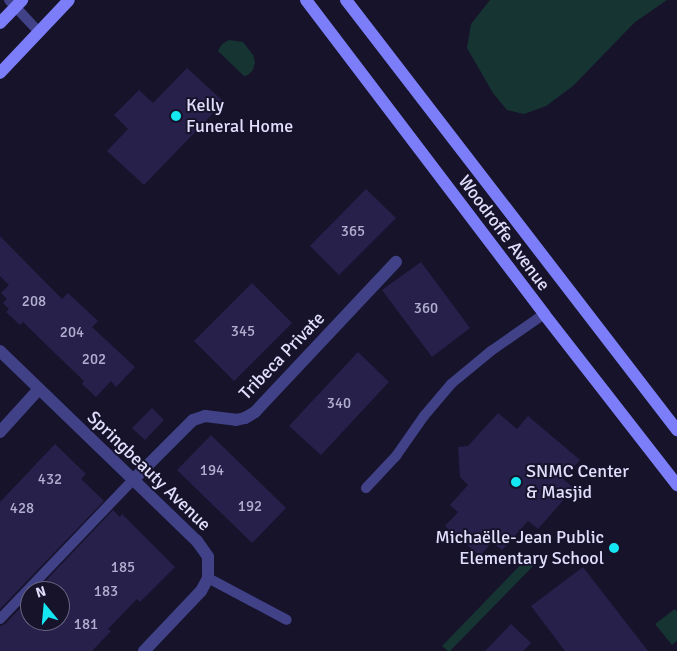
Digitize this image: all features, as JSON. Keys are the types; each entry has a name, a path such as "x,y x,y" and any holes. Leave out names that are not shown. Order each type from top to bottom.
{"main road":[{"path":"0,73 69,0"},
{"name":"Woodroffe Avenue","path":"306,0 544,314 677,485"},
{"name":"Woodroffe Avenue","path":"346,0 677,430"},
{"path":"0,23 16,2"}],"street":[{"name":"Tribeca Private","path":"134,479 193,420 205,416 236,420 245,418 255,412 396,262"},
{"name":"Springbeauty Avenue","path":"0,351 134,479 203,549 209,563 208,578"},
{"path":"0,432 40,389"},
{"path":"144,651 202,591 208,578"}],"lane":[{"path":"16,2 38,31"},
{"path":"366,488 396,456 424,416 451,384 491,351 544,314"},
{"path":"0,619 134,479"},
{"path":"208,578 286,620"}],"green space":[{"path":"490,0 667,0 635,22 573,86 546,106 524,114 507,110 493,93 467,48 471,24"},
{"path":"229,40 243,42 253,55 255,62 253,70 248,75 244,76 218,51 222,44"},
{"path":"531,554 538,561 450,651 442,646"},
{"path":"675,609 677,612 677,641 672,645 655,624"}],"building":[{"name":"Kelly Funeral Home","path":"187,68 224,102 144,185 107,151 128,129 114,115 139,90 153,103"},
{"path":"366,189 396,218 339,275 310,246"},
{"path":"0,236 62,299 68,293 98,321 92,327 135,367 116,387 111,381 96,397 82,384 84,381 23,322 20,325 6,312 9,309 3,303 7,299 1,293 9,285 0,276"},
{"path":"421,262 470,328 432,357 382,290"},
{"path":"252,283 292,323 234,381 194,341"},
{"path":"358,352 389,382 321,455 289,426"},
{"path":"152,408 164,420 145,440 132,428"},
{"name":"SNMC Center & Masjid","path":"498,413 517,429 528,416 580,460 563,479 574,488 538,529 528,521 502,550 492,542 480,556 445,526 458,512 450,505 468,485 460,477 458,447 468,446"},
{"path":"211,435 286,508 252,543 177,470"},
{"path":"55,444 86,474 81,479 104,501 27,581 20,581 20,588 0,609 0,502"},
{"path":"113,510 120,517 122,514 175,567 140,602 137,599 108,629 111,631 92,651 0,651 0,626 5,624 20,608 20,631 70,631 70,581 46,581"},
{"path":"583,567 648,651 565,651 531,606"},
{"path":"511,624 531,643 523,651 485,651"}],"place":[{"name":"Kelly Funeral Home","path":"176,116"},
{"name":"SNMC Center & Masjid","path":"516,482"},
{"name":"Michaëlle-Jean Public Elementary School","path":"614,548"}]}
